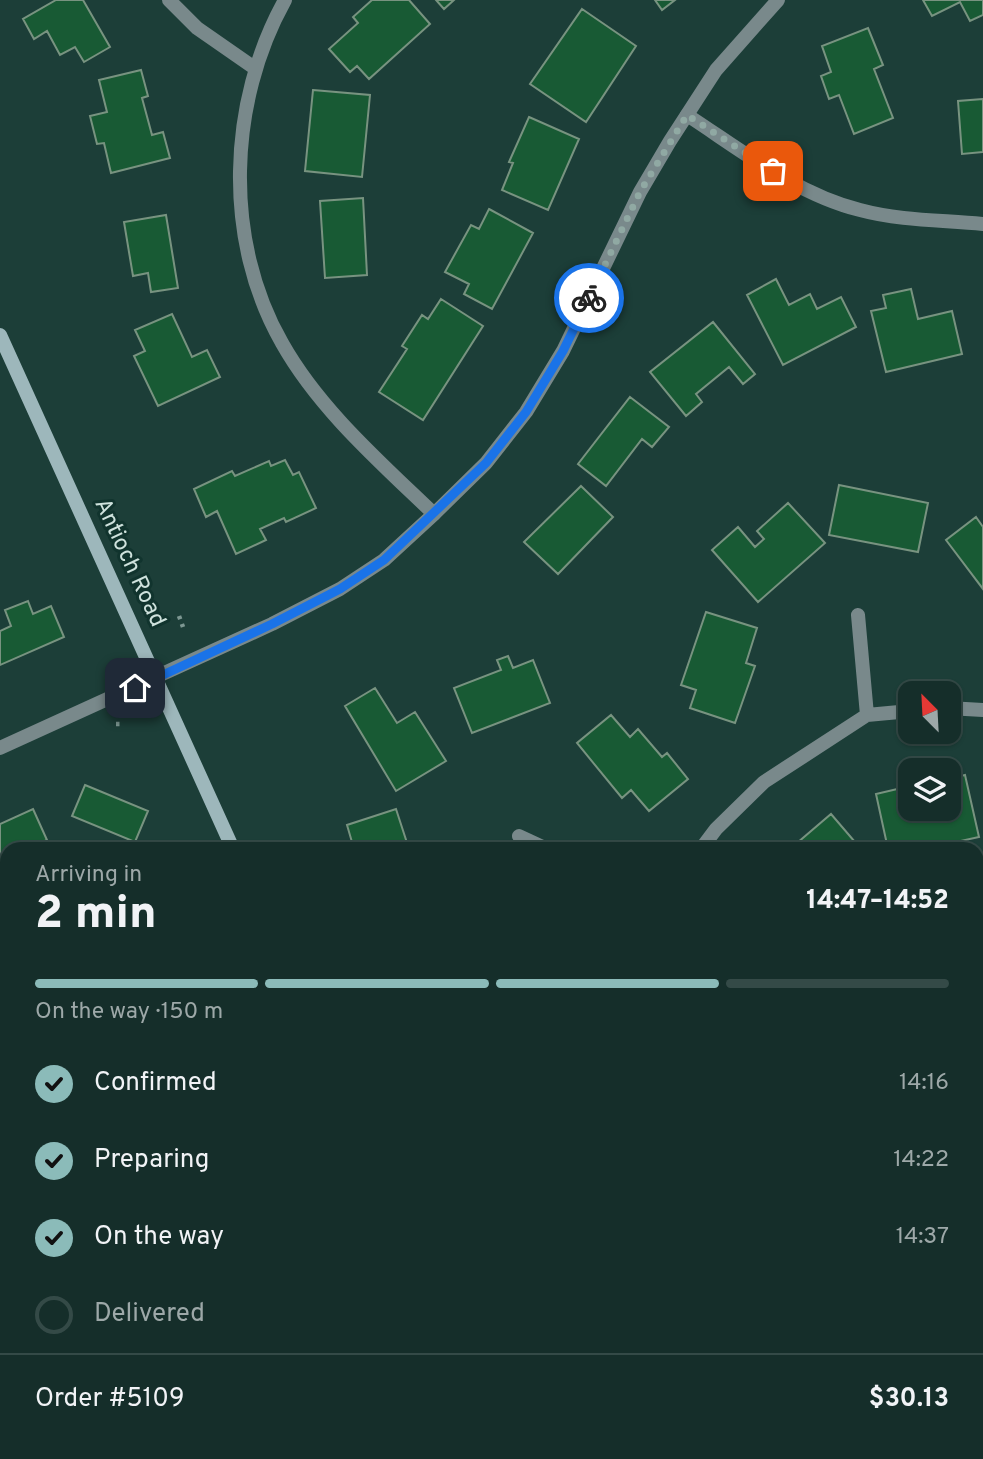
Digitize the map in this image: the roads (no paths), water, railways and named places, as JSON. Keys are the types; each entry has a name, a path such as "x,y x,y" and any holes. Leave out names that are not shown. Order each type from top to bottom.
{"main road":[{"name":"Antioch Road","path":"0,335 230,842"}],"street":[{"path":"169,0 197,28 256,69"},
{"path":"285,0 271,26 256,69 243,120 239,184 245,240 259,293 281,342 313,390 370,452 434,514"},
{"path":"0,748 157,678 340,589 384,560 434,514 486,463 526,412 563,351 640,192 687,115 716,70 778,0"},
{"path":"687,115 773,171 829,200 859,210 900,218 983,224"},
{"path":"858,615 867,715"},
{"path":"961,709 983,710"},
{"path":"706,842 764,782 867,715 898,711"},
{"path":"519,836 532,842"}]}
